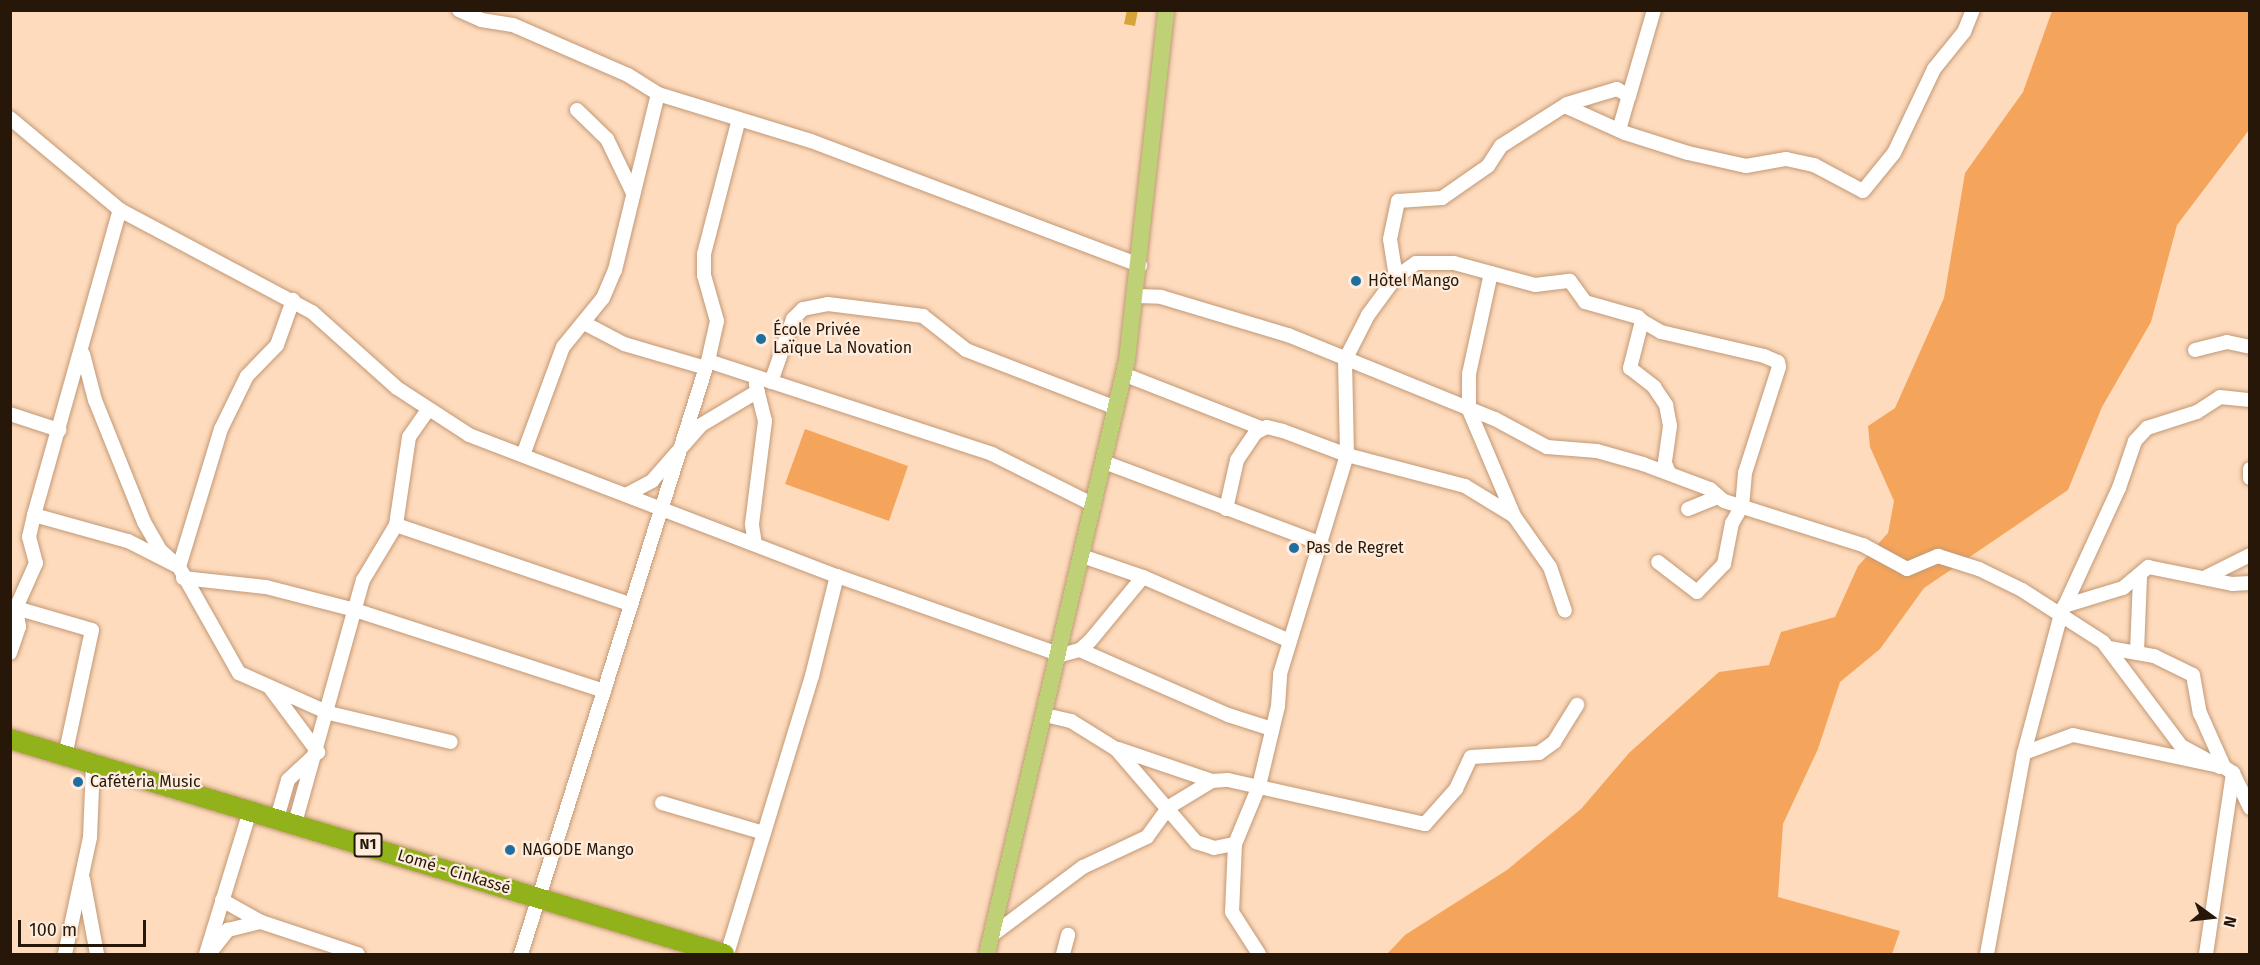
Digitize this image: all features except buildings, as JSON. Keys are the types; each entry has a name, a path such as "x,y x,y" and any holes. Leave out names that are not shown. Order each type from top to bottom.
{"highway":[{"name":"Lomé - Cinkassé","path":"10,740 726,954"}],"main road":[{"path":"987,954 1060,655 1124,374 1137,296 1166,10"}],"street":[{"path":"459,10 481,20 513,25 628,75 658,94 868,162 930,189 1140,265"},
{"path":"1618,130 1654,10"},
{"path":"1565,106 1618,130 1735,165 1786,159 1814,165 1863,191 1894,153 1934,69 1964,32 1973,10"},
{"path":"1396,277 1390,239 1398,201 1442,198 1488,166 1501,146 1565,106 1617,89 1629,96"},
{"path":"523,455 563,347 603,298 615,270 632,191 658,94"},
{"path":"577,110 607,139 632,191"},
{"path":"10,118 120,210 293,300 427,411 469,435 837,576 1060,655 1080,650 1143,577"},
{"path":"520,954 540,898 630,604 686,441 707,364 717,321 704,275 704,254 740,119"},
{"path":"10,653 19,627 16,608 36,563 29,537 34,514 82,354 120,210"},
{"path":"1259,954 1232,912 1235,843 1259,786 1290,641 1322,544 1347,455 1345,360 1368,315 1396,277 1424,261 1491,273 1535,285 1570,281 1585,302 1632,314 1661,332 1778,362 1776,383 1744,473 1742,506 1732,523 1724,564 1700,592 1658,562"},
{"path":"1491,273 1469,374 1469,410 1514,516 1550,567 1565,611"},
{"path":"1137,296 1209,309 1288,335 1469,410 1547,447 1602,452 1669,473 1742,506 1863,545 1907,569 1946,557 2022,590 2062,610 2109,648 2181,746 2226,769"},
{"path":"181,572 221,429 247,376 277,345 293,300"},
{"path":"771,382 793,319 803,309 828,304 923,316 966,350 1116,408"},
{"path":"1642,321 1630,368 1654,387 1666,405 1670,426 1665,463 1669,473"},
{"path":"584,323 624,344 754,376 992,454 1094,505"},
{"path":"2195,350 2227,342 2250,347"},
{"path":"82,354 94,400 137,509 161,550 181,572 239,673 329,713 451,742"},
{"path":"1124,374 1261,428 1283,431 1347,455 1465,486 1514,516"},
{"path":"754,376 765,421 752,524 755,544"},
{"path":"626,495 652,481 686,441 708,420 758,391"},
{"path":"1987,954 2024,753 2062,610 2140,435 2220,397 2250,400"},
{"path":"286,821 318,752 363,580 396,525 409,437 427,411"},
{"path":"10,414 59,430"},
{"path":"1226,509 1237,460 1261,428"},
{"path":"1104,462 1322,544"},
{"path":"2250,469 2250,478"},
{"path":"1688,509 1718,497"},
{"path":"34,514 128,541 181,572 266,587 355,610 604,692"},
{"path":"396,525 630,604"},
{"path":"2204,578 2250,555"},
{"path":"1082,556 1143,577 1290,641"},
{"path":"2062,610 2123,588 2140,578 2152,566 2204,578 2250,583"},
{"path":"726,954 764,833 837,576"},
{"path":"2137,652 2140,578"},
{"path":"16,608 92,630 64,756"},
{"path":"2109,648 2137,652 2195,678 2200,713 2226,769 2250,808"},
{"path":"1080,650 1228,715 1272,729"},
{"path":"269,688 318,752"},
{"path":"1045,715 1071,721 1116,749 1212,781 1259,786 1425,824 1456,789 1471,757 1539,753 1554,742 1577,705"},
{"path":"2024,753 2073,735 2226,769"},
{"path":"1116,749 1169,807 1182,830"},
{"path":"286,821 288,780 318,752"},
{"path":"64,954 83,877 90,837 93,764"},
{"path":"2206,954 2226,769"},
{"path":"991,936 1047,891 1090,863 1147,837 1169,807 1212,781"},
{"path":"662,803 764,833"},
{"path":"207,954 250,811"},
{"path":"1157,826 1182,830 1214,848 1235,843"},
{"path":"83,877 97,954"},
{"path":"222,900 261,922 358,954"},
{"path":"207,954 228,930 261,922"},
{"path":"1063,954 1068,935"}],"shaded area":[{"path":"2052,11 2249,11 2249,130 2177,225 2151,322 2102,407 2068,490 1924,588 1880,649 1840,682 1818,749 1783,824 1778,897 1900,931 1892,954 1387,954 1405,935 1507,870 1581,809 1629,753 1719,672 1769,665 1781,632 1835,617 1858,566 1888,533 1894,501 1870,447 1868,426 1895,408 1944,298 1965,173 2023,92"},
{"path":"805,429 908,466 889,521 785,484"}],"place":[{"name":"Hôtel Mango","path":"1356,281"},
{"name":"École Privée Laïque La Novation","path":"761,339"},
{"name":"Pas de Regret","path":"1294,548"},
{"name":"Cafétéria Music","path":"78,782"},
{"name":"NAGODE Mango","path":"510,850"}]}
